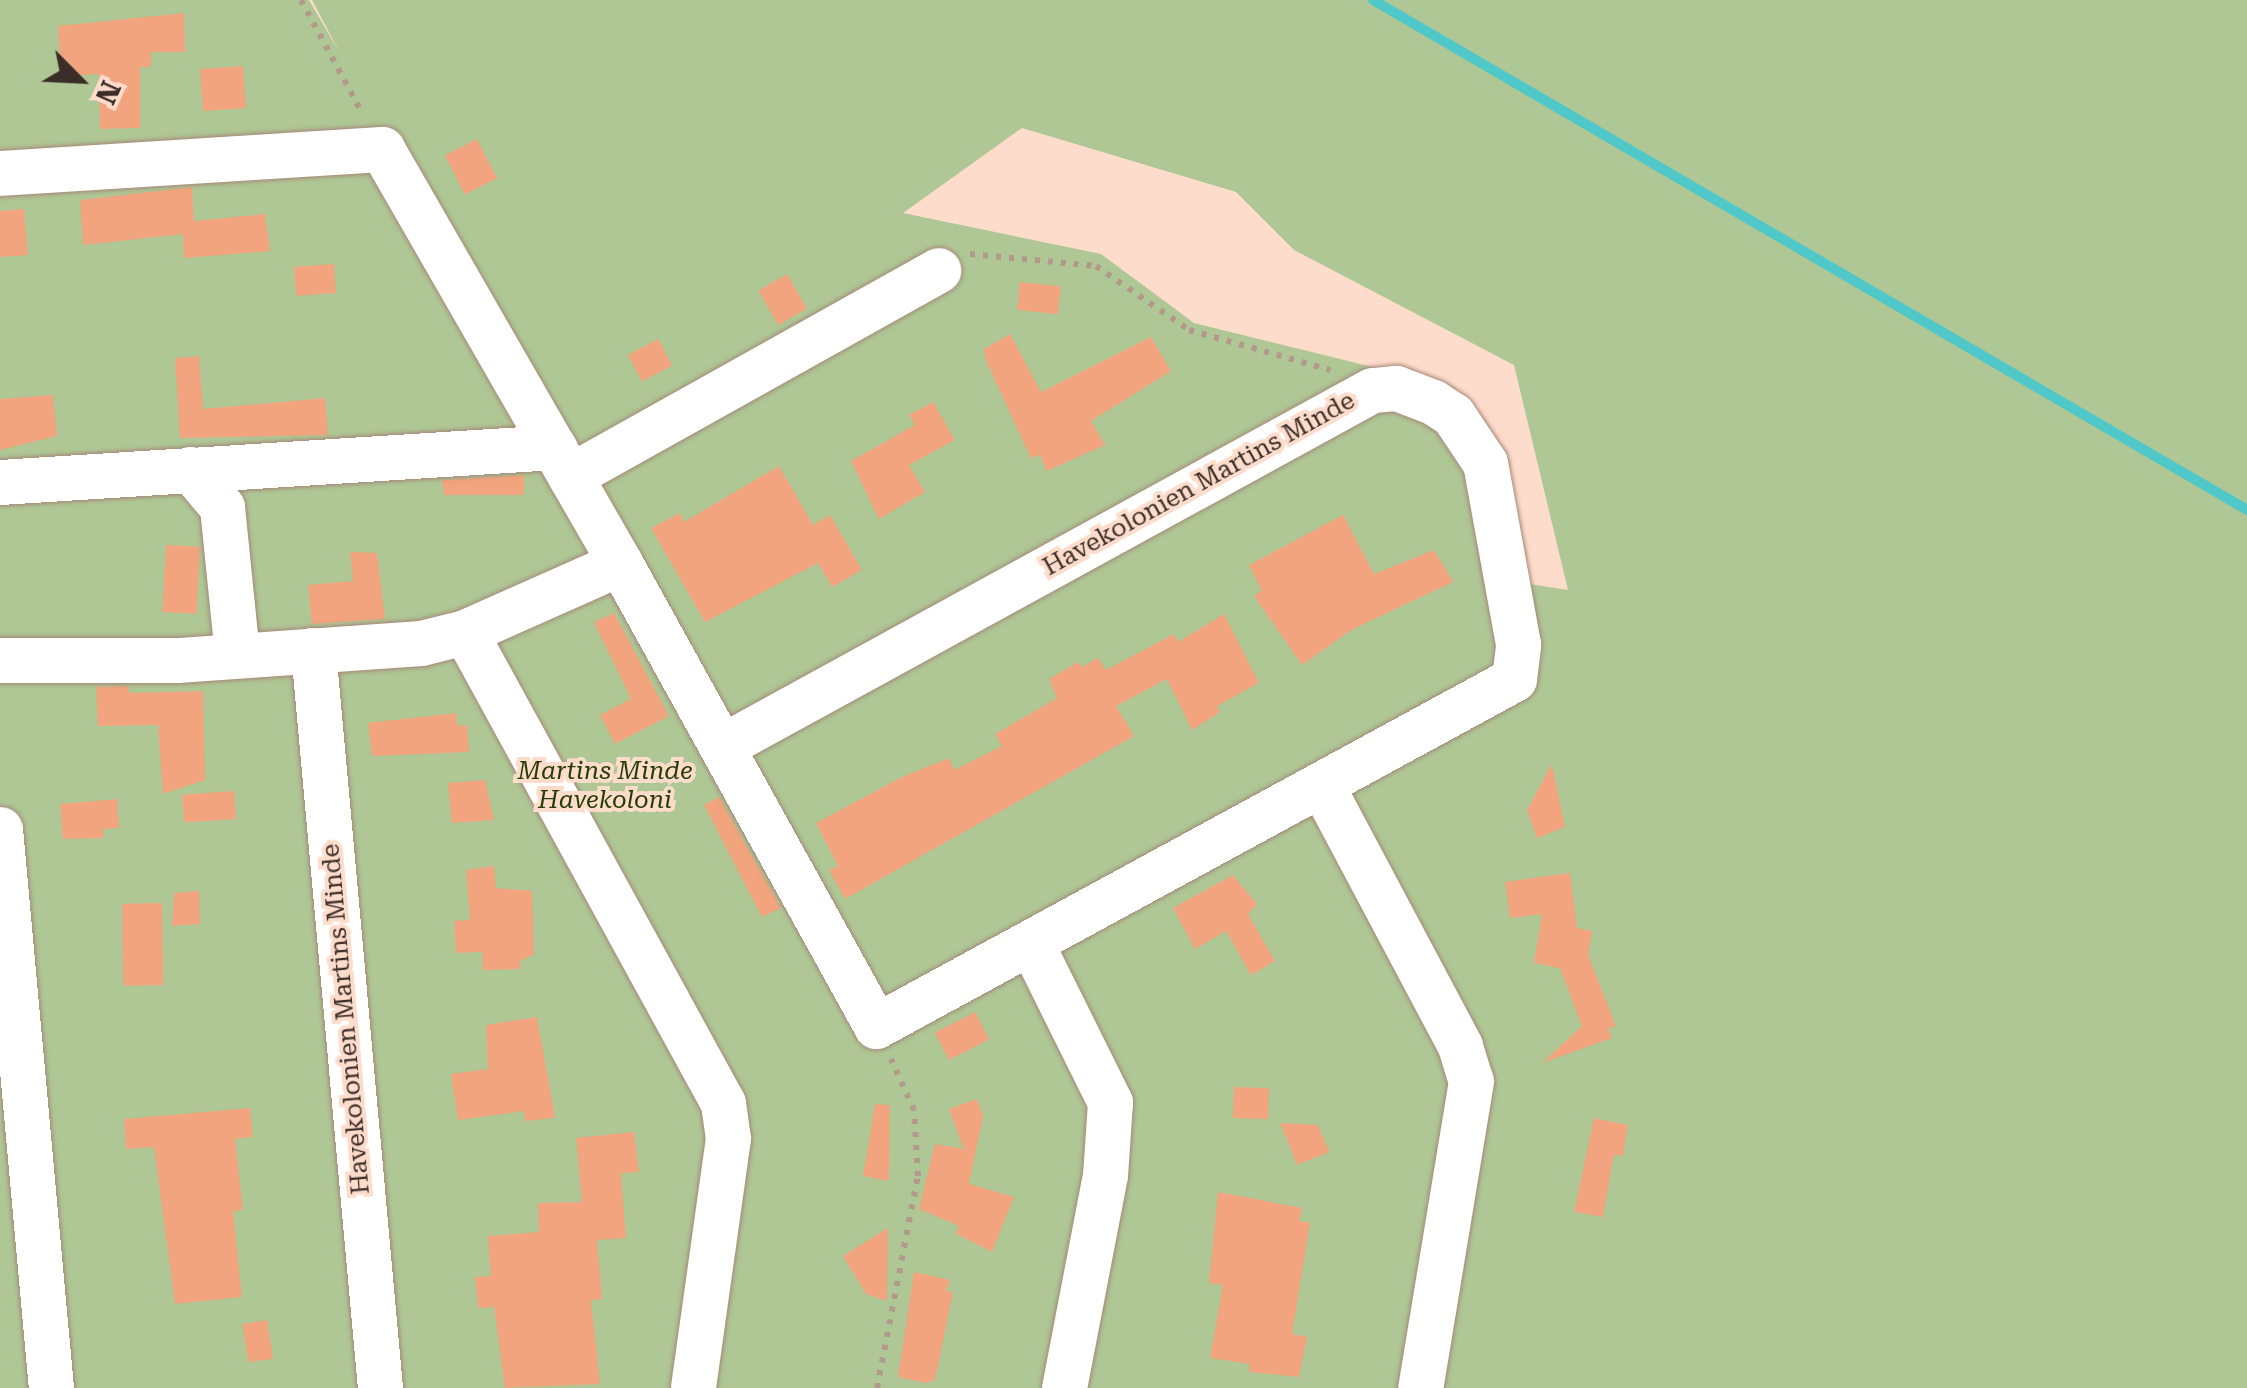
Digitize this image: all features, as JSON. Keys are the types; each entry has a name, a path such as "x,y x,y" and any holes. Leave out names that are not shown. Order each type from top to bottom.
{"lane":[{"path":"0,173 382,149 724,745 876,1026"},
{"path":"0,482 372,457 562,462 938,270"},
{"name":"Havekolonien Martins Minde","path":"724,745 1372,390 1418,395 1453,415 1470,436 1494,490 1520,667 1498,691 876,1026"},
{"path":"190,469 222,507 237,656"},
{"path":"0,660 237,656 422,643 466,632 620,563"},
{"path":"466,632 723,1102 728,1138 693,1388"},
{"name":"Havekolonien Martins Minde","path":"313,650 380,1388"},
{"path":"1322,786 1460,1046 1471,1082 1420,1388"},
{"path":"0,830 51,1388"},
{"path":"1031,942 1110,1102 1112,1132 1064,1388"}],"path":[{"path":"302,0 382,149"},
{"path":"938,270 972,254 1096,266 1189,330 1344,374 1355,399"},
{"path":"876,1026 919,1136 918,1176 876,1388"}],"green space":[{"name":"Martins Minde Havekoloni","path":"0,0 309,0 341,55 312,0 2247,0 2247,1388 0,1388","holes":["1022,128 1236,192 1294,250 1514,365 1568,590 1523,583 1505,474 1485,421 1454,387 1194,323 1101,254 903,213"]}],"building":[{"path":"184,13 185,52 151,52 151,67 140,67 140,128 100,129 99,74 61,76 58,26"},
{"path":"243,66 246,108 203,111 200,69"},
{"path":"477,139 497,178 465,195 445,155"},
{"path":"192,187 194,221 265,214 270,251 184,258 183,234 83,245 80,200"},
{"path":"24,209 28,255 0,257 0,211"},
{"path":"334,264 336,293 296,296 294,267"},
{"path":"787,274 807,309 778,325 758,290"},
{"path":"1020,282 1061,286 1058,314 1017,310"},
{"path":"1010,334 1041,392 1151,337 1171,371 1091,421 1105,445 1047,471 1040,455 1031,458 986,361 984,349"},
{"path":"658,339 672,365 642,381 628,355"},
{"path":"199,356 203,409 325,398 328,435 180,438 175,358"},
{"path":"53,395 57,436 0,450 0,399"},
{"path":"933,402 955,440 909,465 925,492 879,519 851,461 915,425 909,415"},
{"path":"779,466 813,525 830,515 862,570 832,587 818,563 705,622 651,528 680,513 684,522"},
{"path":"524,475 524,495 444,495 442,480"},
{"path":"1343,515 1374,574 1434,550 1453,582 1353,629 1302,665 1254,596 1262,591 1249,565"},
{"path":"166,545 200,547 196,614 162,612"},
{"path":"350,552 377,553 385,619 312,624 308,585 353,581"},
{"path":"614,613 669,716 615,744 600,715 631,699 594,622"},
{"path":"1224,614 1259,683 1217,706 1220,712 1192,730 1167,679 1116,706 1134,736 845,899 829,870 838,866 816,823 902,777 949,758 954,770 1002,746 995,734 1057,698 1049,679 1078,662 1082,667 1098,658 1106,670 1174,634 1178,642"},
{"path":"128,686 129,693 203,691 205,780 163,794 158,725 98,726 96,687"},
{"path":"456,713 457,726 467,725 469,752 372,756 368,723"},
{"path":"1552,764 1565,827 1537,838 1527,810"},
{"path":"485,780 494,820 452,823 448,783"},
{"path":"234,791 236,819 184,823 182,795"},
{"path":"719,797 781,908 762,917 704,805"},
{"path":"117,799 119,828 103,829 103,838 63,839 60,804"},
{"path":"494,866 496,888 532,891 534,954 520,961 520,969 483,970 482,952 456,953 454,921 470,920 466,870"},
{"path":"1570,873 1577,928 1592,931 1588,955 1616,1026 1608,1029 1612,1038 1542,1063 1582,1026 1560,968 1534,963 1542,914 1510,918 1505,882"},
{"path":"1233,875 1257,904 1248,914 1275,961 1251,975 1226,931 1195,949 1173,908"},
{"path":"199,891 200,924 172,926 174,893"},
{"path":"162,903 163,985 123,986 122,904"},
{"path":"975,1012 989,1040 949,1060 935,1032"},
{"path":"537,1017 555,1118 525,1121 524,1111 458,1120 451,1074 488,1069 486,1025"},
{"path":"1234,1087 1269,1088 1268,1119 1233,1118"},
{"path":"977,1099 983,1116 969,1184 1014,1197 992,1252 956,1234 959,1226 919,1209 935,1144 964,1149 949,1109"},
{"path":"875,1104 890,1105 889,1181 863,1176"},
{"path":"250,1108 253,1137 235,1139 243,1210 233,1211 242,1297 175,1304 154,1147 126,1149 124,1119"},
{"path":"1594,1118 1628,1125 1623,1156 1614,1155 1603,1217 1574,1212"},
{"path":"1280,1123 1318,1125 1329,1152 1297,1165"},
{"path":"634,1132 639,1172 621,1173 626,1238 597,1240 602,1299 591,1300 600,1384 505,1388 494,1307 478,1308 475,1277 491,1276 488,1236 539,1232 538,1203 582,1202 576,1138"},
{"path":"1218,1192 1302,1208 1299,1221 1310,1223 1292,1334 1307,1337 1299,1377 1249,1372 1250,1364 1210,1358 1223,1285 1209,1283"},
{"path":"888,1228 887,1301 866,1294 843,1256"},
{"path":"914,1272 950,1280 946,1291 953,1292 935,1380 926,1383 898,1377"},
{"path":"267,1320 273,1359 248,1362 242,1324"}],"waterway":[{"path":"1373,0 2247,510"}]}
